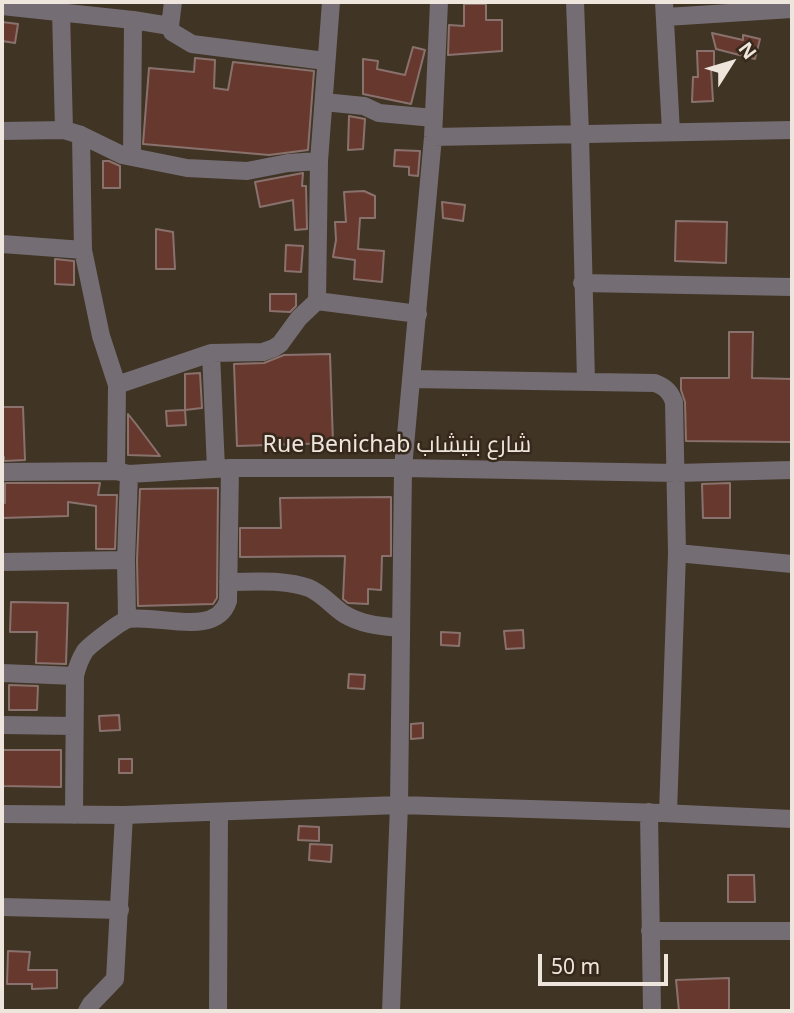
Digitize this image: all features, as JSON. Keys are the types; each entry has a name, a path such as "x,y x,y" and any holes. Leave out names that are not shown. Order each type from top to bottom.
{"street":[{"path":"173,2 170,26 172,32 191,44 325,61"},
{"path":"117,385 211,353 263,352 274,348 317,301 319,161 331,2"},
{"path":"391,1011 399,805 403,468 433,127 439,2"},
{"path":"575,2 586,381"},
{"path":"2,6 170,26"},
{"path":"671,132 665,9 792,9"},
{"path":"61,11 83,250 101,336 117,385 127,619"},
{"path":"132,156 133,20"},
{"path":"324,102 364,106 379,113 433,127 580,134 792,130"},
{"path":"2,131 73,133 122,155 187,168 247,171 288,163 319,161"},
{"path":"2,244 83,250"},
{"path":"582,284 792,287"},
{"path":"317,301 418,314"},
{"path":"74,816 75,676 86,650 127,619 207,622 217,618 226,608 228,582 223,469 211,353"},
{"path":"411,379 654,383 665,387 670,393 674,402 677,552 668,813"},
{"name":"Rue Benichab شارع بنيشاب","path":"2,472 122,473 223,469 403,468 676,473 792,470"},
{"path":"677,552 792,564"},
{"path":"2,562 125,560"},
{"path":"228,582 282,583 306,587 356,620 377,626 401,628"},
{"path":"2,673 75,676"},
{"path":"2,725 74,726"},
{"path":"2,814 124,815 399,805 792,819"},
{"path":"218,1011 219,812"},
{"path":"649,812 652,1011"},
{"path":"87,1011 115,979 124,815"},
{"path":"2,907 120,909"},
{"path":"650,931 792,931"}],"building":[{"path":"464,4 486,4 486,20 502,20 502,51 448,55 449,25 464,26"},
{"path":"2,22 18,24 15,43 2,41"},
{"path":"712,33 743,40 743,35 760,39 755,59 716,49"},
{"path":"413,47 425,50 411,104 363,94 363,59 378,61 377,69 405,75"},
{"path":"697,51 714,51 714,69 711,69 713,101 692,102 693,77 698,77"},
{"path":"195,58 215,60 214,88 228,90 233,62 314,71 308,150 269,155 143,144 149,68 194,72"},
{"path":"349,116 365,119 363,149 348,150"},
{"path":"395,150 420,151 418,176 409,175 409,167 394,166"},
{"path":"103,161 120,166 120,188 103,188"},
{"path":"303,173 307,229 295,230 293,200 260,207 255,182"},
{"path":"364,191 375,196 375,218 360,218 358,249 384,251 382,282 354,279 355,260 333,257 335,222 346,222 344,192"},
{"path":"442,202 465,205 463,221 443,218"},
{"path":"676,221 727,222 726,263 675,261"},
{"path":"156,229 173,232 175,269 156,269"},
{"path":"286,245 303,246 301,272 285,271"},
{"path":"55,259 74,261 74,285 55,284"},
{"path":"270,294 296,294 296,306 290,312 270,311"},
{"path":"729,332 753,332 752,378 792,379 792,442 686,441 681,378 729,378"},
{"path":"330,354 333,443 237,446 234,364 264,363 284,355"},
{"path":"200,373 202,408 185,410 185,374"},
{"path":"2,407 23,407 25,460 4,461 2,457"},
{"path":"185,410 186,425 167,426 166,411"},
{"path":"128,414 136,424 160,456 128,455"},
{"path":"5,483 100,483 98,495 117,495 115,549 96,549 96,506 68,502 68,516 2,518"},
{"path":"730,483 730,518 703,518 702,484"},
{"path":"218,488 217,598 213,604 138,606 140,489"},
{"path":"391,497 391,556 382,556 381,590 368,589 368,604 348,603 343,599 345,556 240,557 240,528 281,528 280,498"},
{"path":"11,602 68,603 66,664 36,663 37,632 10,632"},
{"path":"523,630 524,648 506,649 504,631"},
{"path":"441,632 460,633 459,646 441,645"},
{"path":"349,674 365,675 364,689 348,688"},
{"path":"9,685 38,686 37,710 9,710"},
{"path":"119,715 120,730 100,731 99,716"},
{"path":"423,723 423,738 411,739 411,724"},
{"path":"2,750 61,750 61,787 2,786"},
{"path":"119,759 132,759 132,773 119,773"},
{"path":"299,826 319,827 319,841 298,840"},
{"path":"310,844 332,845 331,862 309,860"},
{"path":"728,875 754,875 755,902 728,902"},
{"path":"8,951 30,952 28,970 57,970 57,988 32,989 32,984 7,984"},
{"path":"729,978 729,1011 679,1011 676,980"}]}
